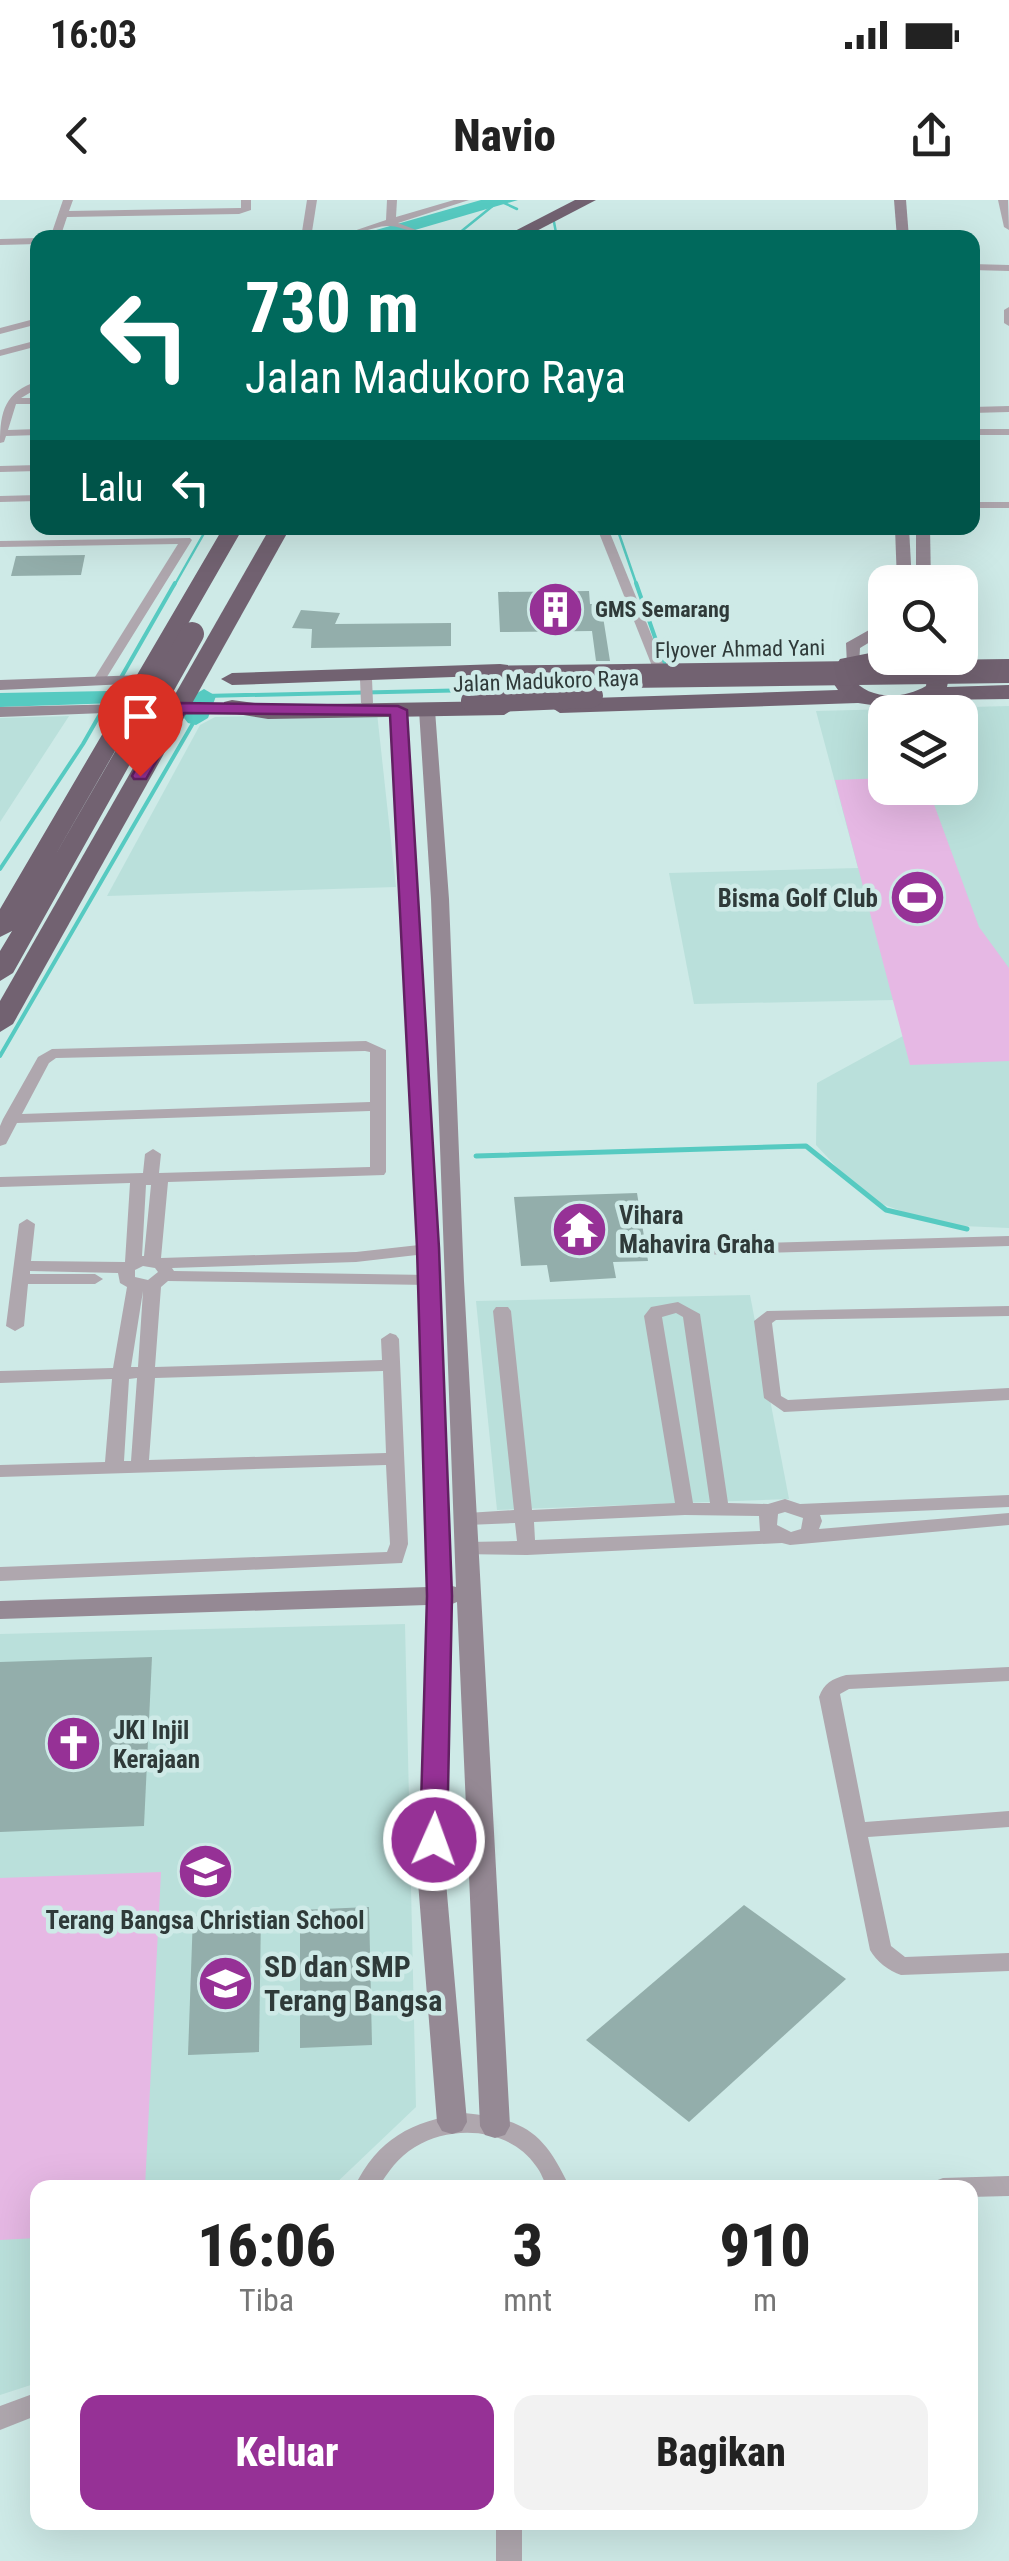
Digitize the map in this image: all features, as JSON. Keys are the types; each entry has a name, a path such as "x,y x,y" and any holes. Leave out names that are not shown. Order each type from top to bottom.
{"highway":[{"path":"511,230 563,200"},
{"path":"514,230 588,200"},
{"path":"0,930 133,680 228,535"},
{"path":"0,987 256,535"},
{"path":"0,1024 276,535"},
{"path":"978,664 1009,662"},
{"path":"849,675 868,665"},
{"name":"Jalan Madukoro Raya","path":"133,680 668,666 849,675"},
{"name":"Flyover Ahmad Yani","path":"472,690 1009,670"},
{"path":"849,675 895,702 917,675"},
{"name":"Jalan Madukoro Raya","path":"228,707 268,712 427,710 849,675"},
{"path":"945,675 1009,692"},
{"name":"Jalan Madukoro Raya","path":"232,679 366,691 472,690"},
{"name":"Flyover Ahmad Yani","path":"472,690 1009,679"},
{"name":"Jalan Madukoro Raya","path":"116,710 228,707 366,691"},
{"path":"0,973 132,748"}],"street":[{"path":"58,230 68,200"},
{"path":"123,213 127,200"},
{"path":"181,213 184,200"},
{"path":"65,214 242,210 246,200"},
{"path":"307,230 312,200"},
{"path":"391,223 392,200"},
{"path":"365,230 464,200"},
{"path":"886,200 889,230"},
{"path":"900,200 903,230"},
{"path":"1005,203 1009,226"},
{"path":"391,223 411,230"},
{"path":"0,242 30,241"},
{"path":"980,266 1009,268"},
{"path":"1009,310 1009,323"},
{"path":"0,331 30,323"},
{"path":"0,353 30,345"},
{"path":"30,394 10,401 1,435 30,433"},
{"path":"980,410 1009,409"},
{"path":"980,432 1009,432"},
{"path":"0,468 30,468"},
{"path":"0,499 30,498"},
{"path":"980,504 1009,505"},
{"path":"0,536 30,534"},
{"path":"605,535 668,666"},
{"path":"902,535 904,565"},
{"path":"923,535 924,565"},
{"path":"0,544 186,540 101,680"},
{"path":"849,675 852,646 868,636"},
{"name":"Jalan Madukoro Raya","path":"0,684 133,680"},
{"name":"Jalan Madukoro Raya","path":"0,712 116,710"},
{"path":"398,710 430,1280 440,1596 432,1882 452,2122"},
{"path":"427,710 440,899 453,1282 495,2126"},
{"path":"0,1141 45,1058 58,1053 374,1046 378,1052 378,1172 0,1182"},
{"path":"10,1119 379,1106"},
{"path":"139,1468 145,1372 144,1272 153,1154"},
{"path":"15,1326 26,1224"},
{"path":"695,1250 1009,1241"},
{"path":"20,1273 309,1267 428,1248"},
{"path":"360,1256 361,1276"},
{"path":"309,1267 361,1276 430,1280"},
{"path":"114,1469 121,1372 144,1272"},
{"path":"685,1509 653,1316 657,1310 678,1306 691,1314 720,1508"},
{"path":"502,1311 527,1548"},
{"path":"1009,1311 773,1315 764,1321 774,1398 784,1406 1009,1394"},
{"path":"0,1574 394,1558 399,1544 390,1340"},
{"path":"0,1377 391,1365"},
{"path":"0,1471 395,1460"},
{"path":"467,1520 685,1509 769,1510 785,1505 803,1509 1009,1501"},
{"path":"769,1510 767,1528 790,1537 812,1528 810,1514 803,1509"},
{"path":"467,1549 790,1537 1009,1519"},
{"path":"0,1610 471,1595"},
{"path":"1009,1674 846,1682 832,1689 829,1697 859,1830 878,1940 893,1964 1009,1962"},
{"path":"859,1830 1009,1820"},
{"path":"369,2180 384,2154 399,2141 417,2131 452,2122 495,2126 532,2145 546,2160 555,2180"},
{"path":"978,2187 1009,2186"},
{"path":"0,2418 30,2406"},
{"path":"508,2530 509,2561"}],"shaded area":[{"path":"1009,706 1009,1228 939,1225 882,1204 844,1175 816,1145 817,1083 903,1036 894,1000 694,1004 669,873 858,868 816,711 868,710 868,805 978,805 978,707"},
{"path":"377,713 396,887 107,896 200,725 215,717"},
{"path":"69,716 0,822 0,718"},
{"name":"Bisma Golf Club","path":"868,779 868,805 934,805 979,927 1009,968 1009,1061 910,1065 835,780"},
{"path":"750,1295 789,1499 497,1510 476,1301"},
{"name":"Terang Bangsa Christian School","path":"405,1624 416,2107 339,2180 30,2180 30,2385 0,2395 0,1634"},
{"path":"161,1872 145,2180 30,2180 30,2238 0,2240 0,1878"}],"water":[{"path":"481,200 518,200 415,230 376,230"}],"building":[{"path":"85,555 81,575 11,576 16,556"},
{"name":"GMS Semarang","path":"589,591 590,604 601,604 610,661 596,661 592,631 500,632 498,592"},
{"path":"301,610 340,613 335,624 451,623 451,646 311,648 312,629 292,628"},
{"name":"Vihara Mahavira Graha","path":"637,1193 648,1261 613,1262 616,1278 550,1282 547,1265 521,1266 514,1197"},
{"name":"JKI Injil Kerajaan","path":"152,1657 144,1826 0,1832 0,1662"},
{"path":"744,1905 846,1979 689,2122 586,2040"},
{"path":"369,1907 372,2045 300,2048 300,1910"},
{"name":"SD dan SMP Terang Bangsa","path":"261,1912 259,2052 188,2055 193,1915"}],"waterway":[{"path":"463,230 500,200"},
{"path":"502,202 517,209"},
{"path":"554,222 556,230"},
{"path":"174,586 203,535"},
{"path":"619,535 637,586"},
{"path":"0,869 83,744 175,583"},
{"path":"636,583 665,666"},
{"path":"204,696 476,690"},
{"path":"196,718 204,696"},
{"path":"0,700 109,698"},
{"path":"0,1056 196,718"},
{"path":"476,1156 806,1146 886,1210 967,1229"}],"place":[{"name":"GMS Semarang","path":"556,609"},
{"name":"Bisma Golf Club","path":"917,898"},
{"name":"Vihara Mahavira Graha","path":"580,1229"},
{"name":"JKI Injil Kerajaan","path":"74,1744"},
{"name":"Terang Bangsa Christian School","path":"205,1871"},
{"name":"SD dan SMP Terang Bangsa","path":"225,1983"}],"route":[{"path":"140,776 179,708 232,707 268,712 398,710 428,1248 440,1596 434,1840"}]}
